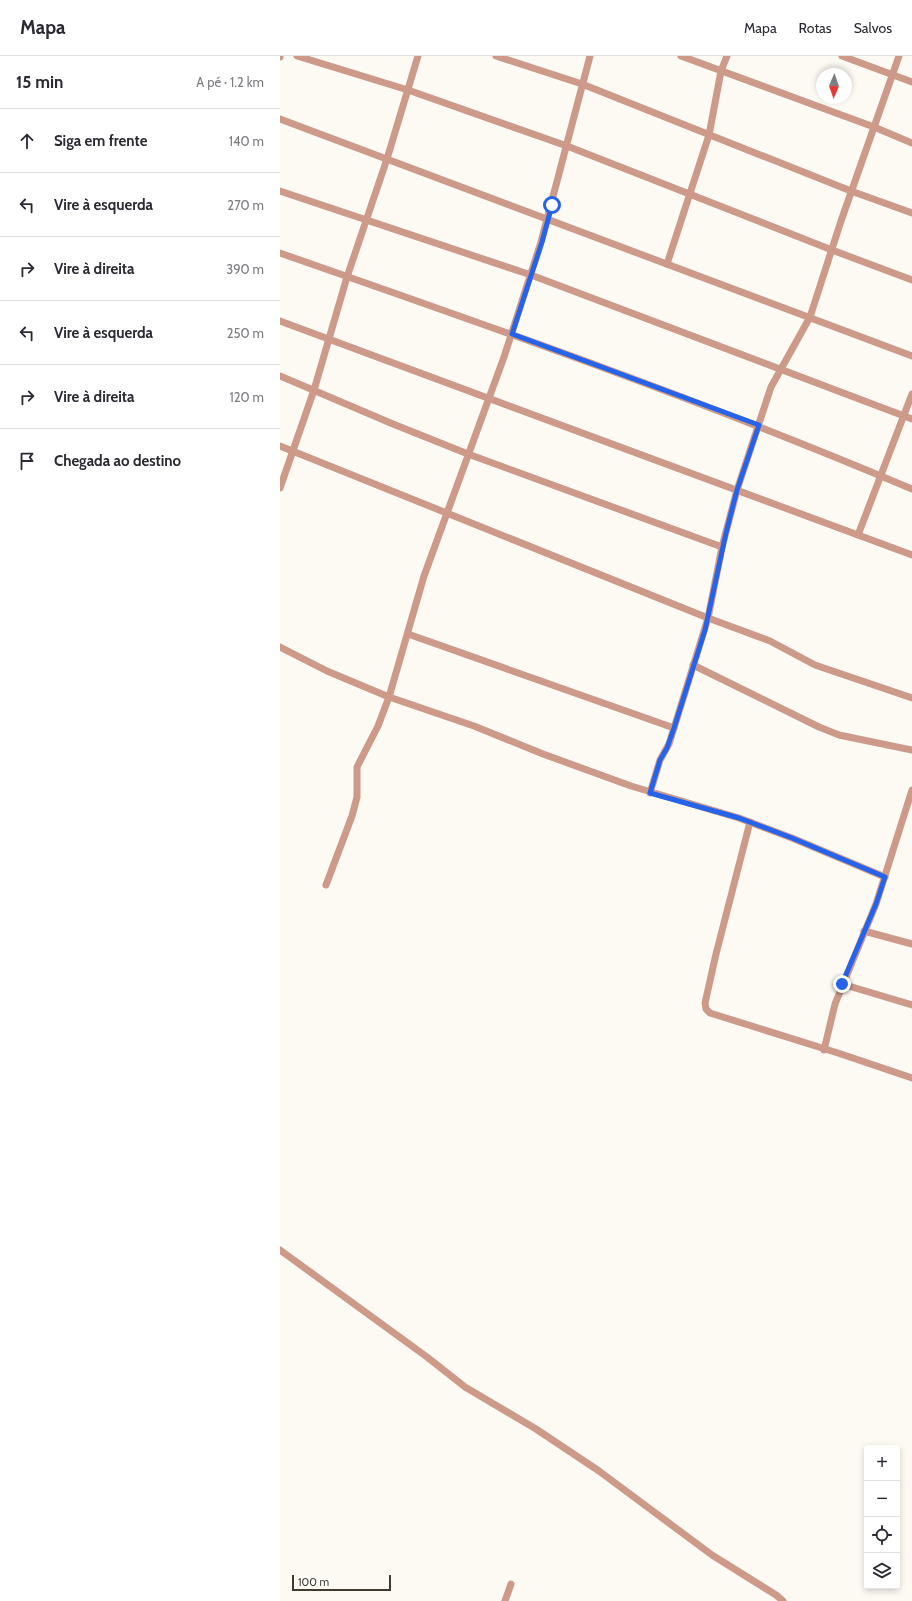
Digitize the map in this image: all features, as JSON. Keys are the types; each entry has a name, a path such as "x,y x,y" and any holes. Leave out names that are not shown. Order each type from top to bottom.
{"street":[{"path":"296,56 408,90 566,146 912,280"},
{"path":"280,488 314,390 347,276 387,159 418,56"},
{"path":"496,56 582,84 851,191 912,213"},
{"path":"326,885 352,816 357,797 358,767 378,726 389,697 424,576 512,334 531,275 548,219 590,56"},
{"path":"681,56 874,127 912,143"},
{"path":"668,264 709,135 721,71 727,56"},
{"path":"844,56 912,82"},
{"path":"650,793 660,760 667,748 674,728 708,618 722,547 737,490 771,387 810,317 851,191 899,56"},
{"path":"280,119 912,356"},
{"path":"280,191 531,275 912,419"},
{"path":"280,253 512,334 759,425 912,489"},
{"path":"280,321 912,555"},
{"path":"280,376 468,454 722,547"},
{"path":"858,535 905,416 912,394"},
{"path":"280,446 708,618 770,641 815,665 912,698"},
{"path":"408,634 674,728"},
{"path":"280,647 327,671 389,697 474,726 543,754 650,793 750,822 885,877"},
{"path":"693,665 819,727 839,735 912,750"},
{"path":"824,1050 830,1021 842,984 885,877 912,790"},
{"path":"750,822 716,954 705,1003 706,1009 710,1013 912,1078"},
{"path":"864,931 912,944"},
{"path":"842,984 912,1006"},
{"path":"280,1250 427,1357 465,1387 536,1429 599,1471 712,1555 776,1595 783,1601"},
{"path":"505,1601 511,1584"}],"route":[{"path":"552,205 542,242 512,334 759,425 737,490 722,547 705,630 693,665 683,702 667,748 660,760 650,793 739,818 792,838 885,877 876,904 842,984"}]}
